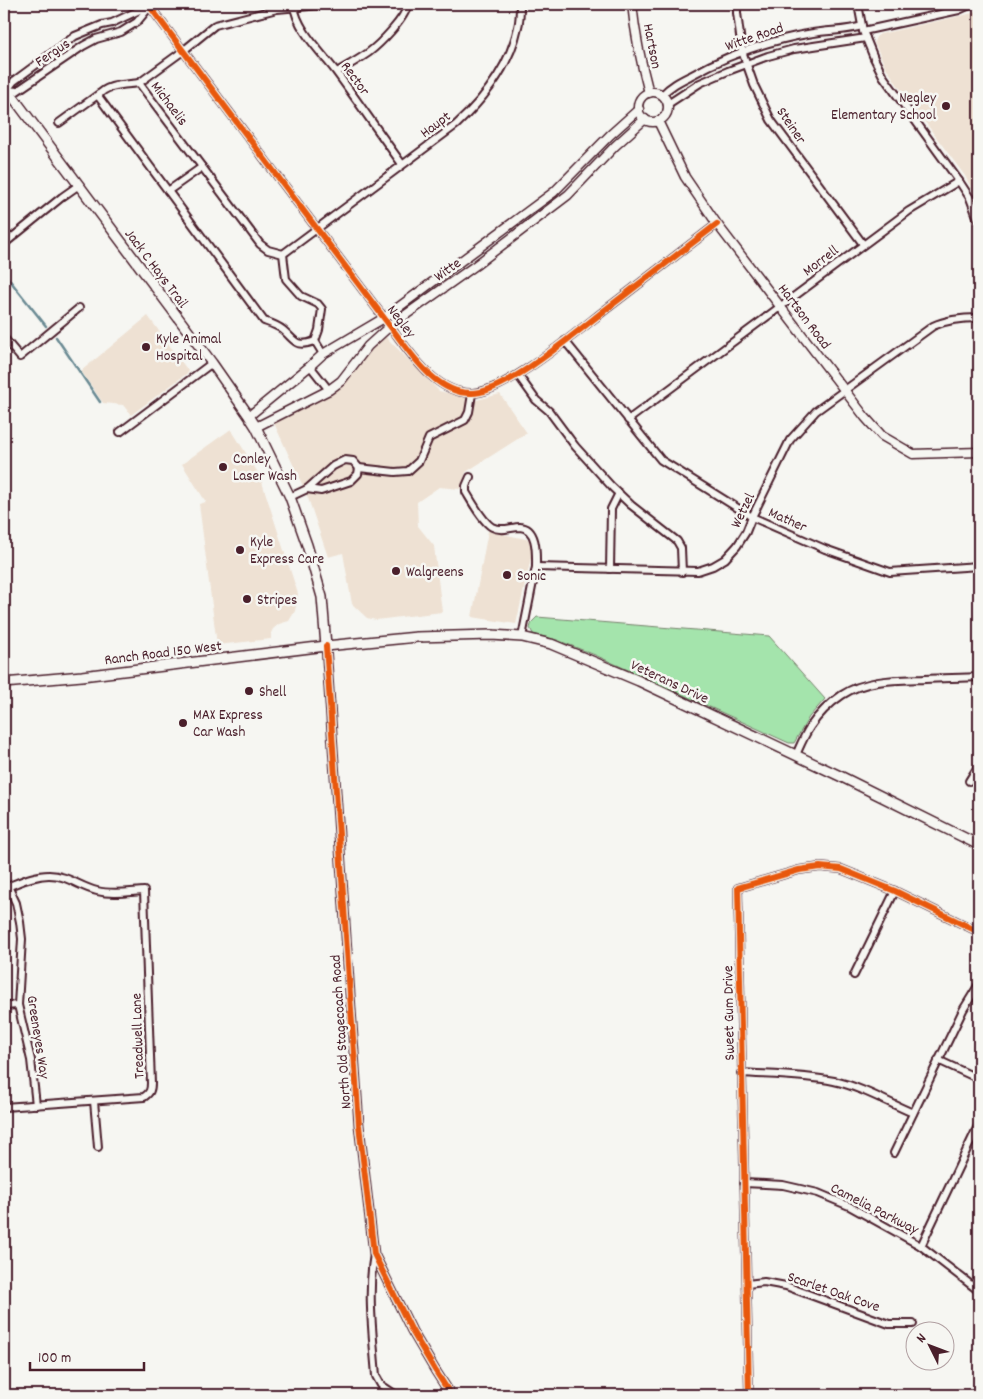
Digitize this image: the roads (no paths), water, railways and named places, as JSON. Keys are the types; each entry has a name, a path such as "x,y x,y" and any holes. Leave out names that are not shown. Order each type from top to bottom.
{"main road":[{"name":"Jack C Hays Trail","path":"6,88 212,363 256,427 290,497 307,545 322,597 326,646"},
{"name":"Veterans Drive","path":"326,646 417,637 492,635 522,636 551,644 639,681 796,755 979,845"},
{"name":"Ranch Road 150 West","path":"4,683 82,676 326,646"}],"street":[{"name":"Negley","path":"150,4 183,51 426,372 439,383 472,394"},
{"name":"Fergus","path":"6,88 17,91 83,46 96,39 120,32 136,22 150,4"},
{"name":"Fergus","path":"6,88 75,36 112,23 150,4"},
{"path":"139,83 215,25 294,6 331,4"},
{"path":"337,72 368,53 395,26 408,4"},
{"name":"Haupt","path":"283,254 456,125 475,107 489,90 511,52 519,26 520,4"},
{"name":"Hartson","path":"632,4 640,60 649,93"},
{"name":"Steiner","path":"737,4 742,51 754,85 771,120 863,244"},
{"path":"858,4 864,32 883,76 959,181 970,198 979,222"},
{"path":"864,32 959,10 972,4"},
{"name":"Rector","path":"294,6 296,16 305,31 337,72 402,164"},
{"name":"Witte Road","path":"662,95 668,88 700,70 742,51 785,38 826,30 856,28 864,32"},
{"name":"Witte Road","path":"668,104 700,83 768,56 864,32"},
{"name":"Michaelis","path":"59,123 111,86 139,83 260,244 268,250 283,254"},
{"path":"654,92 662,95 668,104 665,116 653,121 644,119 639,109 640,101 645,94 654,92"},
{"path":"99,94 98,96 264,321 281,329 294,342 304,345 314,341 319,330 322,309 318,304 301,296 286,279 283,254"},
{"name":"Witte","path":"249,416 323,354 384,318 554,192 610,135 639,109"},
{"name":"Witte","path":"256,427 329,390 341,380 368,346 390,326 476,265 568,195 644,119"},
{"name":"Hartson Road","path":"658,120 686,177 717,224 865,417 882,436 913,454 979,452"},
{"path":"581,165 590,172"},
{"path":"168,192 202,166"},
{"name":"Morrell","path":"628,420 863,244 909,211 959,181"},
{"path":"4,244 79,185"},
{"path":"522,215 528,225"},
{"path":"359,468 395,472 408,471 419,461 429,438 465,420 469,412 472,394 490,390 518,375 717,224"},
{"path":"4,338 20,358 79,308"},
{"name":"Wetzel","path":"536,567 698,572 713,566 725,559 737,546 746,532 790,440 816,411 933,326 960,318 979,318"},
{"path":"314,341 323,354"},
{"name":"Mather","path":"565,341 661,460 752,517 825,549 890,572 979,566"},
{"path":"120,432 212,363"},
{"path":"310,366 329,390"},
{"path":"518,375 536,400 550,411 575,446 619,493 677,541 681,548 682,572"},
{"path":"290,497 307,489 333,466 345,460 353,460 359,468 358,474 351,481 321,491 307,489"},
{"path":"470,477 466,486 466,492 486,522 500,529 521,527 529,531 536,543 536,567 522,636"},
{"path":"610,569 611,509 619,493"},
{"name":"North Old Stagecoach Road","path":"326,646 359,1125 374,1254 412,1331 434,1370 451,1395"},
{"path":"796,755 808,729 816,719 843,694 856,688 892,680 979,677"},
{"path":"968,781 979,765"},
{"name":"Sweet Gum Drive","path":"749,1395 738,888 799,870 820,867 841,869 895,891 979,932"},
{"name":"Treadwell Lane","path":"4,1107 144,1097 151,1090 144,891 98,892 57,875 32,878 6,887"},
{"name":"Greeneyes Way","path":"6,887 16,903 22,939 18,1005 31,1060 36,1105"},
{"path":"854,975 895,891"},
{"path":"894,1153 963,1010 979,984"},
{"path":"4,1006 18,1005"},
{"path":"938,1060 979,1079"},
{"path":"741,1073 801,1076 835,1082 868,1093 913,1113"},
{"path":"94,1101 98,1147"},
{"path":"920,1246 979,1124"},
{"name":"Camelia Parkway","path":"744,1184 783,1184 818,1193 849,1206 920,1246 979,1290"},
{"path":"374,1254 370,1272 376,1376 381,1385 396,1395"},
{"name":"Scarlet Oak Cove","path":"747,1284 764,1282 786,1286 889,1324 906,1324"},
{"path":"749,1395 780,1395"}],"waterway":[{"path":"4,273 46,326"},
{"path":"56,337 100,402"}],"place":[{"name":"Negley Elementary School","path":"946,106"},
{"name":"Kyle Animal Hospital","path":"146,347"},
{"name":"Conley Laser Wash","path":"223,467"},
{"name":"Kyle Express Care","path":"240,550"},
{"name":"Walgreens","path":"396,571"},
{"name":"Sonic","path":"507,575"},
{"name":"Stripes","path":"247,599"},
{"name":"Shell","path":"249,691"},
{"name":"MAX Express Car Wash","path":"183,723"}]}
